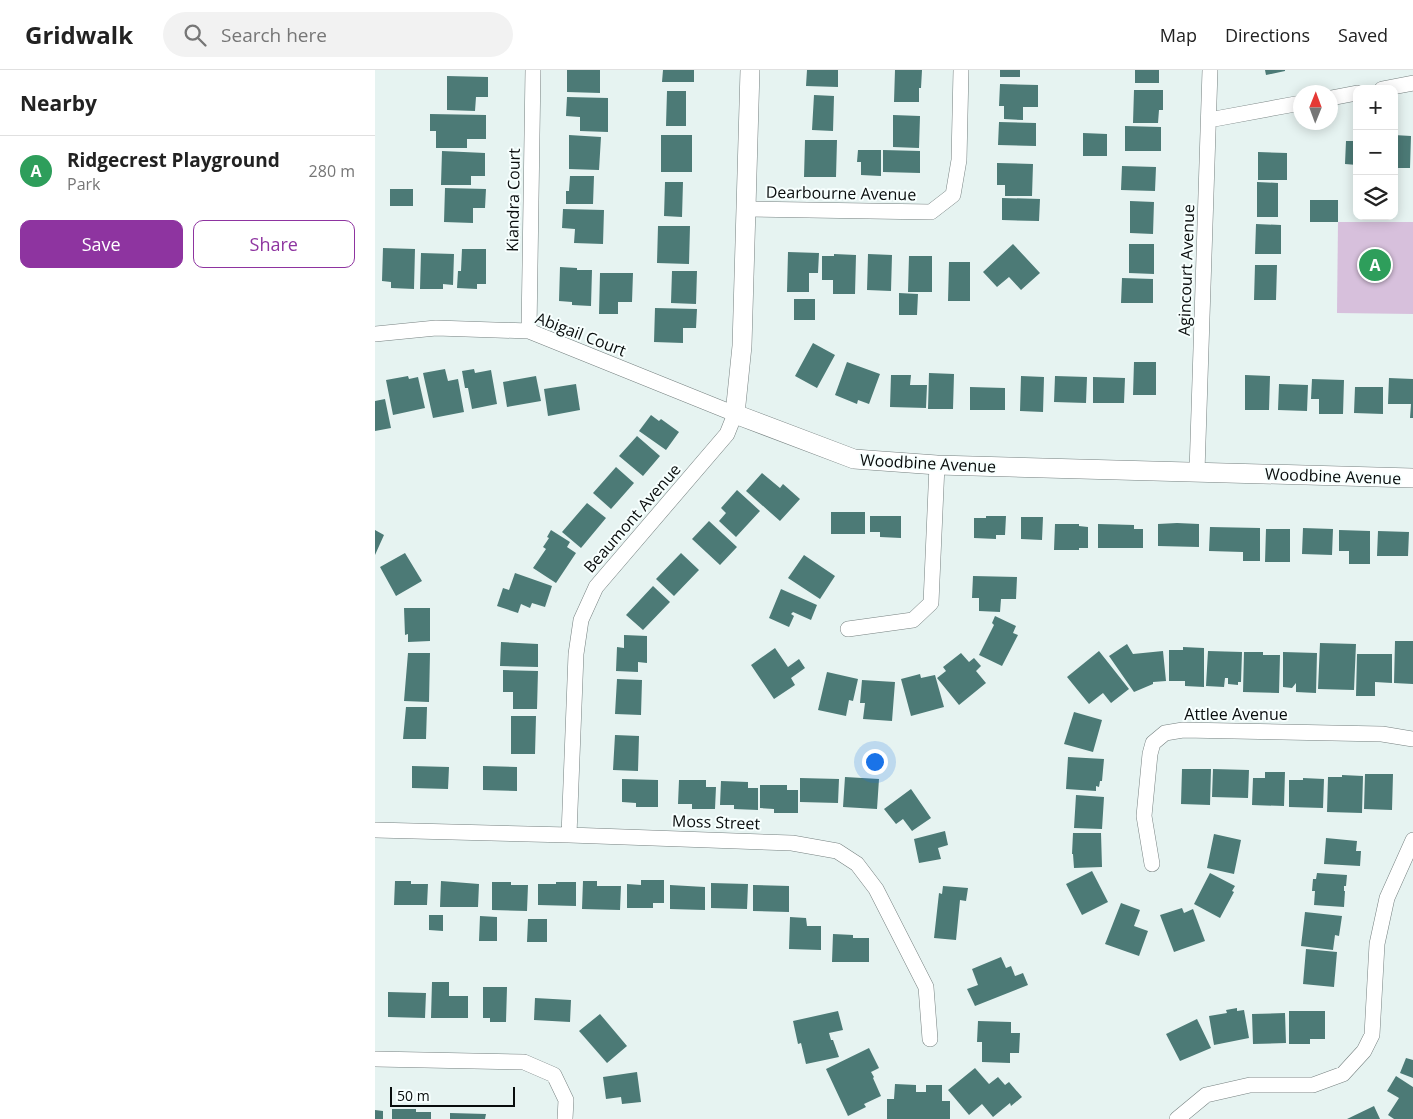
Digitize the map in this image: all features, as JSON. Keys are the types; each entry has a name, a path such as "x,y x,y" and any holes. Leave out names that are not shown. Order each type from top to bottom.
{"street":[{"name":"Kiandra Court","path":"529,331 533,70"},
{"path":"735,414 742,346 750,70"},
{"name":"Dearbourne Avenue","path":"747,209 931,212 953,195 959,160 961,70"},
{"name":"Agincourt Avenue","path":"1197,472 1210,70"},
{"path":"1398,86 1413,83"},
{"path":"1338,97 1353,94"},
{"path":"1209,120 1293,104"},
{"name":"Abigail Court","path":"375,334 436,328 529,331 735,414"},
{"name":"Woodbine Avenue","path":"735,414 854,459 937,465 1413,478"},
{"name":"Beaumont Avenue","path":"569,835 576,654 581,620 595,588 727,434 735,414"},
{"path":"848,629 913,620 931,603 937,465"},
{"name":"Attlee Avenue","path":"1152,864 1144,816 1149,763 1153,743 1165,733 1183,730 1372,733 1413,739"},
{"name":"Moss Street","path":"375,830 792,843 837,851 857,864 876,889 926,987 931,1039"},
{"path":"1177,1119 1206,1095 1250,1085 1313,1085 1343,1074 1364,1051 1372,1035 1377,944 1387,898 1413,840"},
{"path":"375,1059 524,1062 553,1075 565,1100 565,1119"}],"shaded area":[{"path":"1338,222 1413,222 1413,314 1337,313"}],"building":[{"path":"567,70 600,70 600,93 567,92"},
{"path":"663,70 694,70 694,82 662,82"},
{"path":"807,70 838,70 838,87 806,86"},
{"path":"895,70 922,70 919,102 894,102"},
{"path":"1000,70 1020,70 1020,77 1000,77"},
{"path":"1135,70 1159,70 1159,83 1135,83"},
{"path":"1265,70 1285,70 1285,71 1266,75"},
{"path":"447,76 488,77 488,97 476,97 475,111 447,110"},
{"path":"1000,84 1038,85 1038,107 1023,107 1023,120 1004,119 1004,106 999,106"},
{"path":"1134,90 1163,90 1163,110 1159,110 1158,123 1133,123"},
{"path":"667,91 686,91 686,126 666,126"},
{"path":"814,95 834,96 833,131 812,130"},
{"path":"567,97 608,98 608,132 580,131 580,117 566,116"},
{"path":"430,114 486,115 486,139 467,139 467,148 436,148 436,131 430,131"},
{"path":"893,115 920,116 919,148 893,147"},
{"path":"999,122 1036,123 1036,146 998,145"},
{"path":"1125,126 1161,127 1161,151 1125,151"},
{"path":"1083,133 1107,134 1107,156 1083,156"},
{"path":"569,135 601,137 599,170 569,169"},
{"path":"661,135 692,135 692,172 661,172"},
{"path":"1398,135 1411,136 1410,168 1398,168"},
{"path":"805,140 837,140 836,177 804,177"},
{"path":"1346,141 1353,141 1353,165 1345,164"},
{"path":"858,150 881,150 881,176 861,175 861,162 857,162"},
{"path":"883,150 920,151 920,173 883,172"},
{"path":"442,151 485,153 485,176 471,176 471,185 441,185"},
{"path":"1258,152 1287,153 1287,180 1258,180"},
{"path":"997,163 1033,164 1032,196 1005,196 1005,185 997,185"},
{"path":"1122,166 1156,167 1155,191 1121,190"},
{"path":"570,176 594,176 593,204 566,204 566,191 569,191"},
{"path":"665,182 683,182 682,217 664,216"},
{"path":"1257,182 1278,183 1278,217 1257,217"},
{"path":"445,188 486,189 485,208 473,208 473,223 444,222"},
{"path":"390,189 413,189 413,206 390,206"},
{"path":"1002,198 1040,199 1039,221 1002,220"},
{"path":"1310,200 1338,200 1338,222 1310,222"},
{"path":"1130,201 1154,202 1153,234 1130,233"},
{"path":"563,209 604,210 603,244 574,243 575,229 562,228"},
{"path":"1256,224 1281,225 1281,254 1255,254"},
{"path":"658,226 690,226 689,264 657,263"},
{"path":"1013,244 1040,273 1021,290 1009,277 997,287 983,272"},
{"path":"1129,244 1154,244 1154,274 1129,273"},
{"path":"383,248 415,249 414,289 391,288 391,282 382,281"},
{"path":"462,249 486,249 486,284 477,284 477,289 457,288 458,271 461,271"},
{"path":"788,252 819,253 818,273 809,273 809,292 787,292"},
{"path":"421,253 454,254 453,285 443,284 443,289 420,289"},
{"path":"834,254 856,255 855,294 833,294 833,280 822,280 822,256 834,256"},
{"path":"868,254 892,255 891,291 867,290"},
{"path":"909,256 932,256 932,292 908,292"},
{"path":"949,262 970,262 970,301 948,301"},
{"path":"1255,265 1277,265 1276,300 1254,300"},
{"path":"560,267 592,270 591,306 572,305 572,302 559,301"},
{"path":"672,271 697,271 696,304 671,303"},
{"path":"600,273 633,273 632,302 618,302 618,314 599,314"},
{"path":"1122,278 1153,279 1153,303 1121,303"},
{"path":"899,293 918,294 917,315 899,315"},
{"path":"794,299 815,299 815,320 794,320"},
{"path":"655,308 697,309 696,328 683,328 683,343 654,342"},
{"path":"813,343 835,355 817,388 795,376"},
{"path":"847,362 880,374 869,404 858,400 857,404 835,395"},
{"path":"1134,362 1156,362 1156,395 1133,395"},
{"path":"445,369 448,381 458,379 464,412 433,418 423,373"},
{"path":"474,369 475,373 491,370 497,404 472,409 462,371"},
{"path":"929,373 954,374 953,409 928,409"},
{"path":"891,375 911,375 910,385 927,385 926,408 890,407"},
{"path":"1245,375 1270,376 1269,410 1245,410"},
{"path":"408,376 409,379 418,377 425,408 393,415 386,380"},
{"path":"536,376 541,401 507,407 503,382"},
{"path":"1021,376 1044,377 1043,412 1020,411"},
{"path":"1055,376 1087,377 1086,403 1054,402"},
{"path":"1093,377 1125,378 1124,403 1093,403"},
{"path":"1389,378 1413,379 1413,418 1410,418 1411,404 1388,404"},
{"path":"1312,379 1344,380 1343,414 1319,414 1319,399 1311,399"},
{"path":"576,384 580,410 548,416 544,389"},
{"path":"1279,384 1308,385 1307,411 1278,410"},
{"path":"970,387 1005,388 1005,410 970,410"},
{"path":"1355,387 1383,387 1383,414 1354,413"},
{"path":"385,399 391,428 375,431 375,401"},
{"path":"651,415 659,421 661,419 679,432 666,450 639,431"},
{"path":"637,436 660,456 643,476 619,456"},
{"path":"616,467 634,483 611,509 593,493"},
{"path":"762,473 780,488 783,484 800,499 780,521 746,491"},
{"path":"737,490 760,511 736,537 719,521 726,513 721,508"},
{"path":"587,503 606,518 581,548 562,532"},
{"path":"831,512 865,512 865,534 831,534"},
{"path":"870,516 901,516 901,538 880,537 880,532 870,532"},
{"path":"986,516 1006,516 1005,535 996,535 996,539 974,538 974,518 986,518"},
{"path":"1021,517 1043,517 1042,540 1021,539"},
{"path":"709,521 737,547 720,565 692,539"},
{"path":"1055,524 1079,524 1079,526 1088,527 1088,548 1054,550"},
{"path":"1098,524 1134,525 1134,529 1143,529 1143,548 1098,548"},
{"path":"1158,524 1199,524 1199,547 1158,546"},
{"path":"1210,527 1260,528 1260,561 1243,561 1243,552 1209,551"},
{"path":"1303,528 1333,529 1332,555 1302,554"},
{"path":"1266,529 1290,529 1290,562 1265,562"},
{"path":"375,530 384,535 375,555"},
{"path":"551,530 570,542 567,547 576,553 556,583 533,568 546,549 543,547 549,538 547,537"},
{"path":"1339,530 1370,531 1370,564 1349,564 1349,551 1339,551"},
{"path":"1378,531 1409,532 1408,556 1377,556"},
{"path":"405,553 422,581 396,596 380,567"},
{"path":"681,553 699,570 674,596 656,579"},
{"path":"804,555 835,576 820,599 788,578"},
{"path":"515,573 552,586 545,607 532,603 530,608 521,604 518,613 497,606 503,588 509,590"},
{"path":"973,576 1017,577 1016,599 1001,599 1000,612 979,611 979,598 972,598"},
{"path":"653,586 670,602 643,630 626,615"},
{"path":"781,589 817,605 811,620 793,612 791,614 794,616 789,627 769,618"},
{"path":"404,608 430,608 430,641 408,642 408,634 405,635"},
{"path":"995,616 1016,626 1013,633 1018,635 1002,666 979,655 994,625 992,623"},
{"path":"624,635 647,636 647,663 638,662 638,672 616,671 617,647 624,648"},
{"path":"1395,641 1413,641 1413,684 1394,683"},
{"path":"501,642 538,644 538,667 500,666"},
{"path":"1320,643 1356,644 1354,690 1318,689"},
{"path":"1127,644 1133,654 1163,651 1166,681 1153,682 1153,684 1134,692 1109,656"},
{"path":"1183,647 1204,648 1204,687 1185,686 1185,681 1169,681 1169,650 1183,650"},
{"path":"775,648 788,667 799,659 805,668 791,678 795,685 774,699 751,665"},
{"path":"1099,651 1129,689 1111,703 1103,693 1089,704 1067,677"},
{"path":"1208,651 1242,652 1241,682 1238,682 1238,685 1228,684 1228,678 1225,678 1224,687 1206,686"},
{"path":"1244,652 1263,652 1263,655 1280,655 1279,693 1243,692"},
{"path":"1283,652 1317,653 1316,693 1296,692 1296,683 1292,688 1283,687"},
{"path":"408,653 430,653 429,702 404,701"},
{"path":"961,653 969,662 974,658 981,666 976,671 986,683 959,705 937,678 946,671 943,667"},
{"path":"1357,654 1392,654 1392,683 1375,682 1375,696 1356,696"},
{"path":"503,670 538,671 537,709 513,709 513,692 503,692"},
{"path":"827,672 858,679 853,701 849,700 846,716 818,710"},
{"path":"920,674 921,678 935,675 944,707 911,716 901,679"},
{"path":"617,679 642,680 641,715 615,714"},
{"path":"862,680 895,682 892,721 863,719 865,703 860,703"},
{"path":"406,707 427,707 426,739 403,739"},
{"path":"1074,712 1102,720 1093,752 1064,744"},
{"path":"511,716 536,716 535,754 511,754"},
{"path":"615,735 639,736 638,771 613,770"},
{"path":"1068,757 1104,759 1102,781 1100,781 1099,787 1096,786 1096,791 1066,789"},
{"path":"412,766 449,767 448,789 412,788"},
{"path":"483,766 517,767 517,791 483,790"},
{"path":"1182,769 1211,769 1210,805 1181,804"},
{"path":"1213,769 1249,770 1248,798 1212,797"},
{"path":"1265,772 1285,772 1284,806 1252,805 1253,778 1265,778"},
{"path":"1365,774 1393,774 1392,810 1364,809"},
{"path":"1342,775 1363,776 1362,813 1327,812 1328,777 1342,777"},
{"path":"845,777 879,779 877,809 843,807"},
{"path":"800,778 839,779 838,803 800,802"},
{"path":"1303,778 1324,779 1323,808 1289,807 1289,780 1303,780"},
{"path":"622,779 658,780 658,807 636,807 636,803 622,802"},
{"path":"679,780 706,780 706,787 716,787 715,809 692,809 692,804 678,804"},
{"path":"721,781 748,782 748,788 758,788 758,810 734,809 734,805 720,805"},
{"path":"760,785 787,785 787,790 798,790 798,813 774,813 774,809 760,808"},
{"path":"911,789 931,818 912,831 903,819 896,824 884,809"},
{"path":"1076,795 1104,797 1102,829 1074,828"},
{"path":"945,831 948,845 938,848 941,859 919,863 914,839"},
{"path":"1073,833 1101,833 1102,867 1074,868 1072,854"},
{"path":"1214,834 1241,840 1234,874 1207,868"},
{"path":"1326,838 1357,841 1356,851 1361,851 1360,866 1324,864"},
{"path":"1092,871 1108,902 1082,915 1066,884"},
{"path":"1210,873 1235,886 1232,891 1234,892 1220,918 1194,904"},
{"path":"1317,873 1347,875 1346,886 1344,886 1344,907 1314,905 1315,891 1312,891 1313,879 1316,879"},
{"path":"641,880 664,880 664,903 653,903 653,908 627,908 627,884 641,885"},
{"path":"395,881 411,881 411,884 428,884 427,905 394,905"},
{"path":"441,881 479,884 478,907 440,907"},
{"path":"583,881 597,881 597,886 621,886 620,910 582,909"},
{"path":"492,882 511,882 511,885 528,885 527,911 492,910"},
{"path":"556,882 576,882 576,906 538,905 538,884 556,884"},
{"path":"711,883 748,884 747,909 711,908"},
{"path":"670,885 705,887 705,910 670,909"},
{"path":"753,885 789,886 789,912 753,911"},
{"path":"943,886 968,888 966,901 960,900 956,940 934,938 939,893 942,894"},
{"path":"1121,903 1140,910 1134,926 1148,931 1139,956 1105,944"},
{"path":"1182,908 1184,913 1193,909 1205,941 1174,952 1160,915"},
{"path":"1305,912 1342,916 1339,936 1335,935 1333,950 1301,946"},
{"path":"429,915 443,915 443,931 429,930"},
{"path":"480,916 497,917 497,941 479,941"},
{"path":"790,917 806,918 807,926 821,926 821,950 789,949"},
{"path":"528,919 547,919 547,942 527,942"},
{"path":"833,934 853,935 853,938 869,938 869,962 832,962"},
{"path":"1306,949 1337,952 1334,987 1303,984"},
{"path":"1001,957 1006,968 1011,966 1015,976 1023,973 1028,985 975,1006 967,989 978,985 972,969"},
{"path":"432,982 449,982 449,996 468,996 468,1018 431,1018"},
{"path":"483,987 507,987 506,1022 490,1022 490,1018 483,1018"},
{"path":"388,992 426,993 425,1018 388,1017"},
{"path":"535,998 571,1000 570,1022 534,1020"},
{"path":"1237,1008 1237,1011 1244,1010 1249,1038 1214,1045 1209,1016 1227,1013 1226,1010"},
{"path":"838,1011 843,1030 829,1033 839,1057 806,1064 801,1043 798,1044 793,1021"},
{"path":"1289,1011 1325,1011 1325,1039 1310,1039 1310,1044 1289,1044"},
{"path":"1285,1013 1286,1043 1253,1044 1252,1014"},
{"path":"600,1014 627,1046 607,1063 579,1031"},
{"path":"1197,1019 1211,1048 1180,1061 1166,1034"},
{"path":"978,1021 1011,1022 1011,1033 1020,1033 1019,1053 1010,1053 1010,1063 982,1062 982,1042 977,1042"},
{"path":"869,1048 879,1068 871,1072 881,1096 864,1104 866,1107 848,1116 826,1069"},
{"path":"1406,1058 1413,1060 1413,1078 1400,1073"},
{"path":"975,1068 989,1084 998,1077 1005,1085 1009,1082 1022,1097 1011,1106 1010,1103 993,1117 982,1104 969,1115 948,1090"},
{"path":"637,1072 641,1102 622,1104 621,1097 606,1099 603,1077"},
{"path":"1396,1076 1413,1087 1413,1119 1394,1119 1388,1115 1399,1098 1387,1091"},
{"path":"895,1084 916,1085 916,1092 926,1092 926,1085 942,1085 942,1101 950,1101 950,1119 887,1119 887,1099 894,1099"},
{"path":"1374,1106 1380,1119 1347,1119"},
{"path":"392,1109 416,1109 416,1112 431,1112 431,1119 392,1119"},
{"path":"375,1110 383,1111 383,1119 375,1119"},
{"path":"450,1113 486,1114 485,1119 450,1119"}],"place":[{"name":"Ridgecrest Playground","path":"1375,265"}]}
